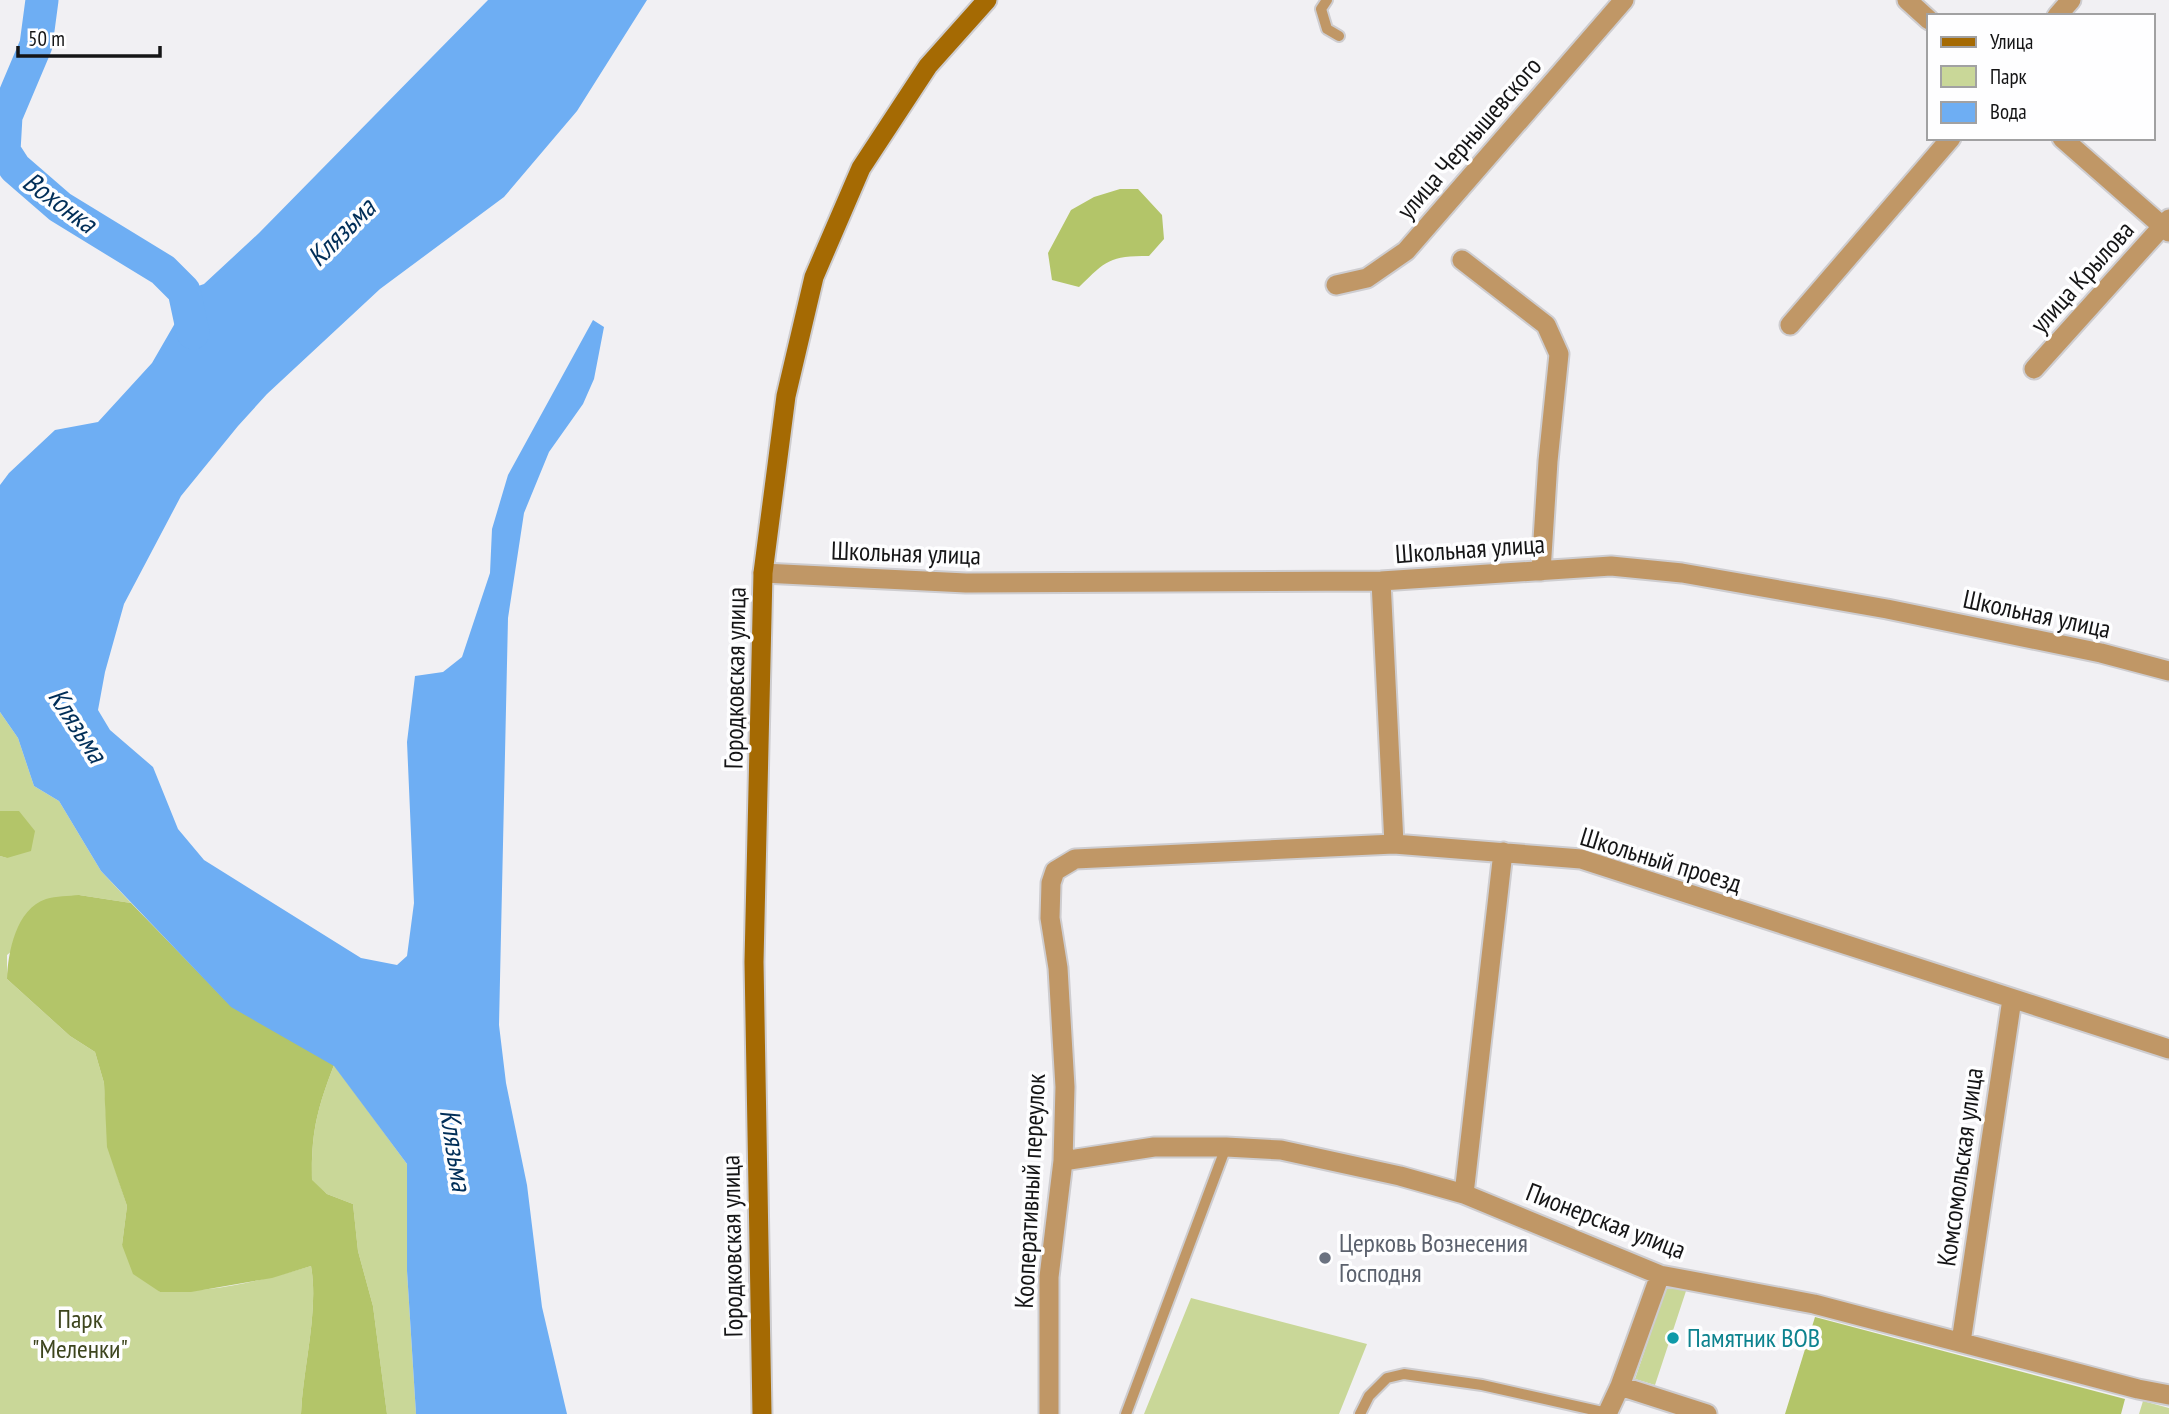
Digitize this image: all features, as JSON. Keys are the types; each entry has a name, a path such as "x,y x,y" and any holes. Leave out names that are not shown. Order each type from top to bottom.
{"main road":[{"name":"Городковская улица","path":"762,1414 754,962 764,573 786,396 814,277 861,168 928,66 987,0"}],"street":[{"name":"улица Чернышевского","path":"1336,285 1367,278 1406,251 1624,0"},
{"path":"1908,0 1927,18"},
{"path":"2059,14 2071,0"},
{"path":"1790,325 1949,140"},
{"path":"2064,140 2167,226"},
{"name":"улица Крылова","path":"2034,369 2167,226"},
{"path":"1462,260 1546,325 1559,354 1548,461 1541,571"},
{"name":"Школьная улица","path":"764,573 966,583 1381,581 1611,566 1682,573 1887,609 2101,653 2169,671"},
{"path":"1381,581 1394,844"},
{"name":"Школьный проезд","path":"1075,859 1394,844 1581,859 2169,1049"},
{"path":"1464,1194 1503,852"},
{"name":"Кооперативный переулок","path":"1049,1414 1049,1277 1063,1161 1065,1087 1058,968 1050,918 1051,883 1055,871 1075,859"},
{"name":"Комсомольская улица","path":"1961,1342 2012,999"},
{"name":"Пионерская улица","path":"1063,1161 1154,1147 1281,1150 1400,1176 1464,1194 1660,1275 1814,1304 2138,1390 2169,1395"},
{"path":"1607,1414 1620,1386 1660,1275"},
{"path":"1620,1386 1707,1414"}],"lane":[{"path":"1327,0 1321,9 1327,29 1339,36"},
{"path":"1126,1414 1226,1147"},
{"path":"1360,1414 1369,1396 1387,1378 1404,1374 1482,1385 1607,1414"}],"green space":[{"path":"1120,189 1138,189 1162,215 1164,239 1149,256 1109,261 1079,287 1052,280 1048,253 1071,210 1094,197"},
{"name":"Парк \"Меленки\"","path":"0,712 18,738 34,786 59,801 101,871 131,903 79,895 7,955 7,979 70,1036 95,1052 104,1083 108,1147 127,1206 122,1245 160,1292 237,1285 311,1266 312,1320 301,1414 0,1414 0,856 7,858 19,811 0,811"},
{"path":"0,811 19,811 35,831 31,851 7,858 0,856"},
{"path":"79,895 131,903 231,1006 334,1065 316,1121 312,1180 327,1194 353,1204 358,1251 373,1306 387,1414 301,1414 312,1320 311,1266 272,1278 191,1292 160,1292 133,1274 122,1245 127,1206 107,1147 104,1083 95,1052 70,1036 7,979 12,944 27,912 46,899"},
{"path":"334,1065 407,1164 407,1271 416,1414 387,1414 373,1306 358,1251 353,1204 327,1194 312,1181 316,1121"},
{"path":"1667,1285 1686,1291 1655,1385 1635,1379"},
{"path":"1191,1298 1367,1344 1339,1414 1144,1414"},
{"path":"1815,1317 2125,1399 2121,1414 1785,1414"},
{"path":"2143,1401 2169,1408 2169,1414 2139,1414"}],"water":[{"name":"Клязьма","path":"488,0 647,0 577,111 504,197 380,289 267,394 181,496 124,604 105,672 98,710 110,730 153,767 178,829 204,860 361,958 397,965 407,956 414,903 407,742 415,676 443,672 462,657 490,573 492,529 508,475 593,320 604,327 594,379 583,404 549,452 524,513 508,618 499,1025 506,1083 527,1185 542,1307 567,1414 416,1414 407,1271 407,1164 334,1066 231,1007 101,871 59,801 34,786 18,738 0,712 0,485 9,473 55,430 98,422 152,363 178,318 184,291 204,284 259,233"}],"waterway":[{"name":"Вохонка","path":"42,0 36,45 6,116 4,151 15,168 60,207 163,270 184,291 193,333"}],"place":[{"name":"Церковь Вознесения Господня","path":"1325,1258"},
{"name":"Памятник ВОВ","path":"1673,1338"}]}
